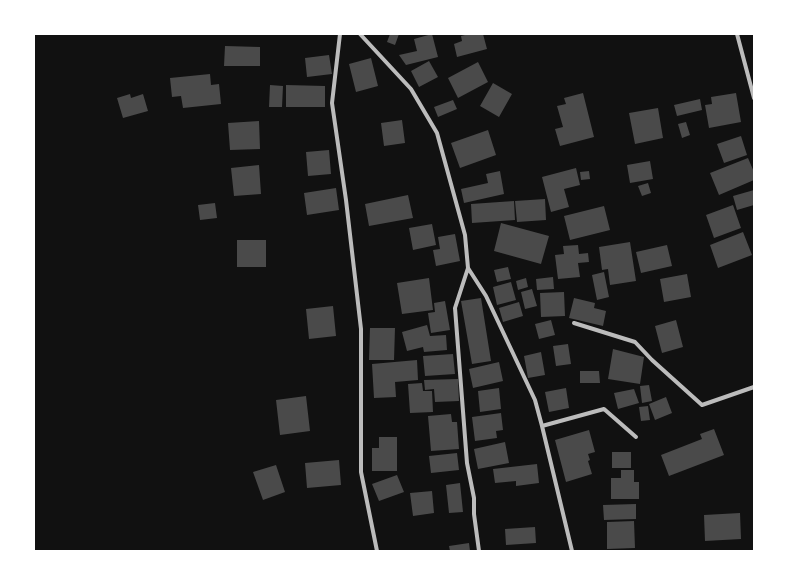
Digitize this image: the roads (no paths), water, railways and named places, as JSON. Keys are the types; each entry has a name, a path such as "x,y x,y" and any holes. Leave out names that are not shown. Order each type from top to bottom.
{"street":[{"path":"340,34 332,103 346,200 361,329 360,472 377,551"},
{"path":"360,34 411,89 437,133 465,235 468,268 455,308 467,463 474,498 474,514 479,551"},
{"path":"737,34 754,98"},
{"path":"468,268 486,296 535,400 572,551"},
{"path":"574,323 635,342 652,360 702,404 754,387"},
{"path":"542,426 604,409 636,437"}]}
